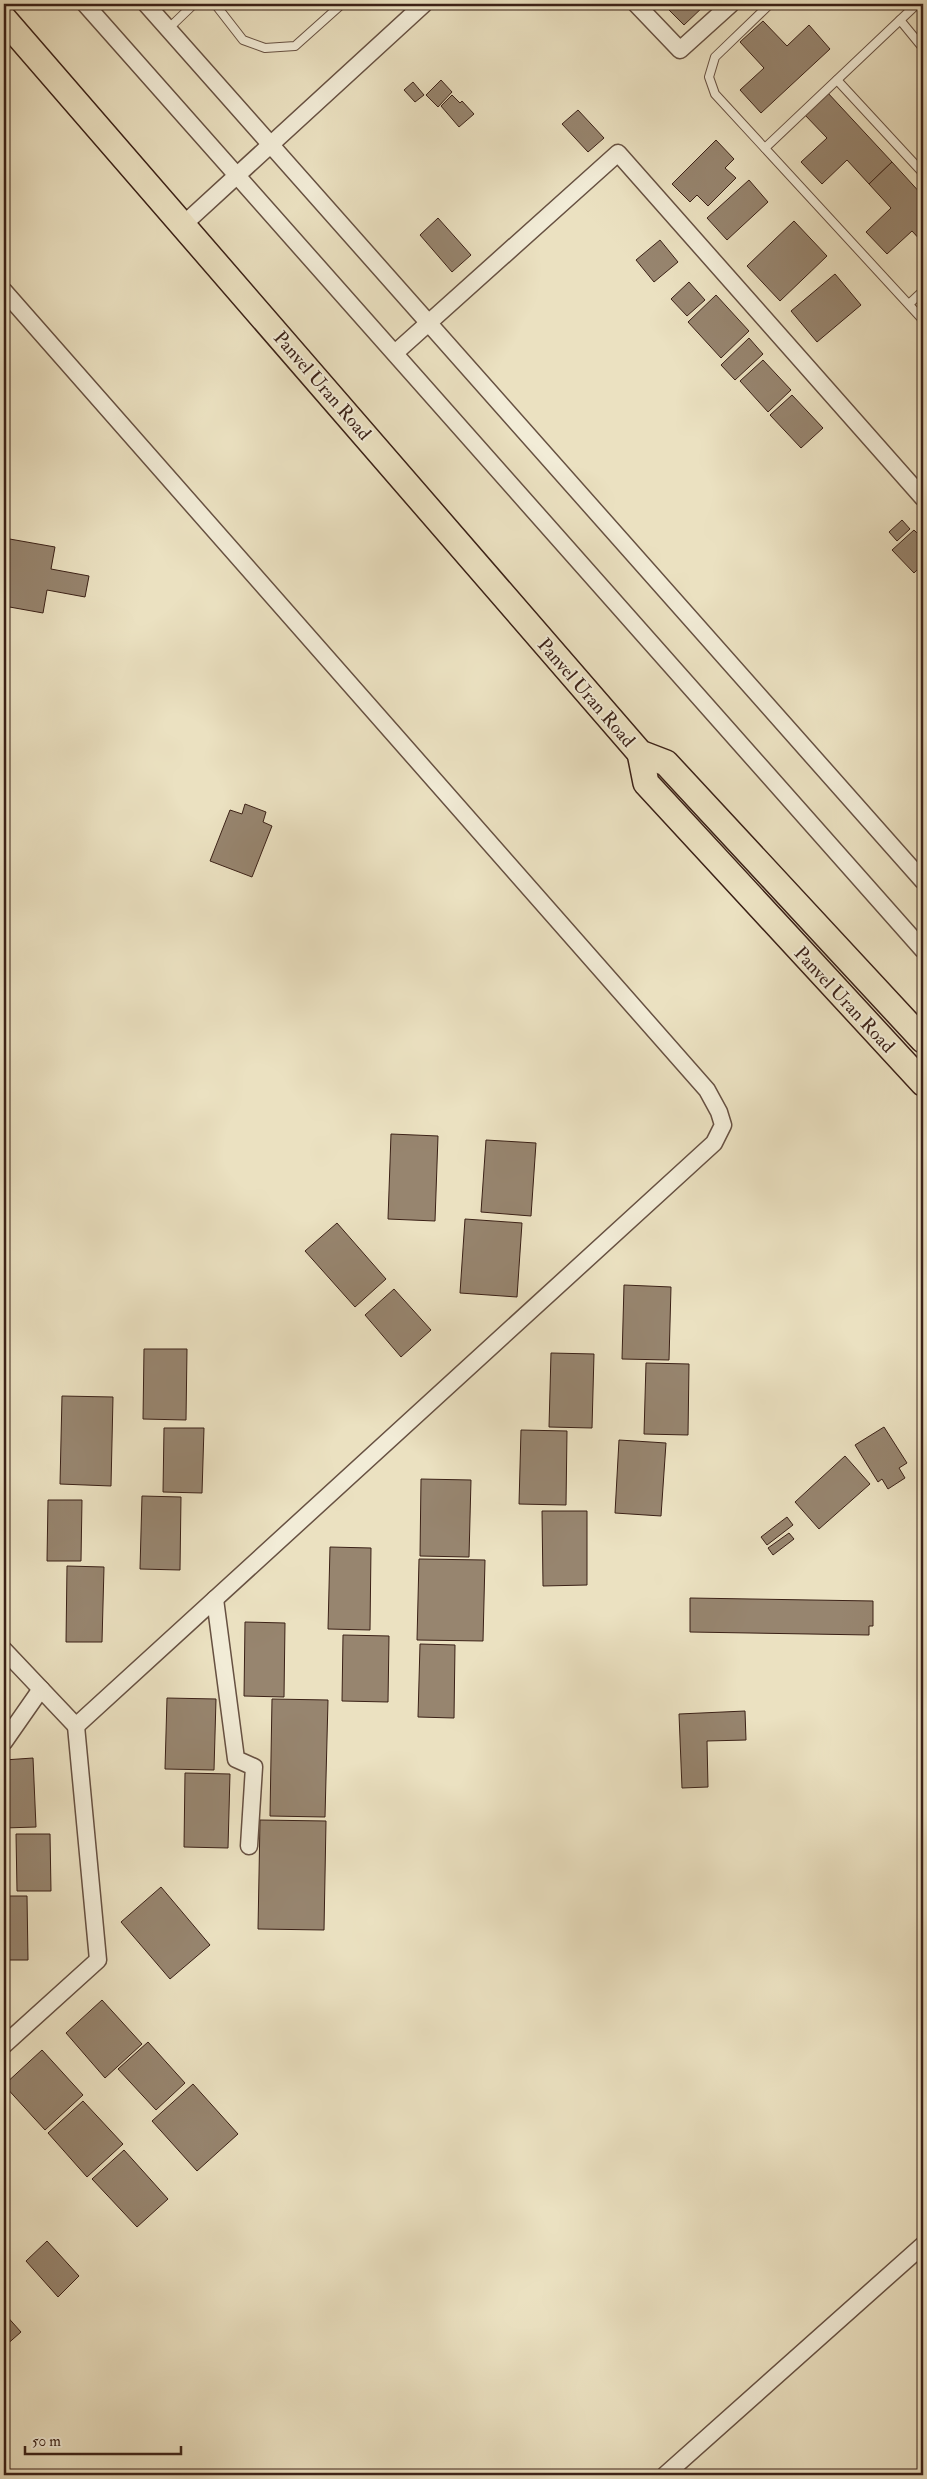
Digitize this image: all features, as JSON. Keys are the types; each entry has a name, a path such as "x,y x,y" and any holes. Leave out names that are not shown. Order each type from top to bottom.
{"main road":[{"name":"Panvel Uran Road","path":"4,19 184,224 640,753 666,763 923,1040"},
{"name":"Panvel Uran Road","path":"640,753 646,783 923,1083"}],"street":[{"path":"85,4 923,950"},
{"path":"146,4 923,881"},
{"path":"184,224 424,4"},
{"path":"636,4 680,50 731,4"},
{"path":"395,353 618,153 923,498"},
{"path":"4,291 707,1090 719,1112 723,1125 714,1142 76,1726"},
{"path":"215,1599 236,1759 254,1767 249,1846"},
{"path":"4,1650 76,1726 98,1960 5,2042"},
{"path":"4,1742 41,1690"},
{"path":"665,2475 923,2245"}],"lane":[{"path":"168,29 194,4"},
{"path":"215,4 243,40 265,48 295,46 342,4"},
{"path":"770,4 715,58 709,77 715,94 923,320"},
{"path":"766,148 917,4"},
{"path":"900,20 923,48"},
{"path":"837,80 923,173"},
{"path":"908,304 923,291"}],"building":[{"path":"663,4 706,4 684,25"},
{"path":"763,21 787,46 809,25 830,49 761,113 740,90 764,68 740,42"},
{"path":"441,80 452,92 438,107 426,95"},
{"path":"413,82 424,95 415,102 404,90"},
{"path":"827,92 892,162 869,184 847,160 822,184 801,162 827,138 804,114"},
{"path":"452,95 460,103 462,101 474,114 459,127 441,106"},
{"path":"578,110 604,138 588,152 562,124"},
{"path":"716,140 734,159 725,168 736,178 708,206 697,195 690,202 672,184"},
{"path":"892,162 923,196 923,243 912,231 887,254 866,232 891,208 869,184"},
{"path":"749,180 768,202 727,240 707,218"},
{"path":"438,218 471,255 452,272 420,235"},
{"path":"794,221 827,256 780,301 747,266"},
{"path":"660,240 678,262 654,282 636,260"},
{"path":"835,274 861,305 817,342 791,311"},
{"path":"689,282 705,300 687,316 671,299"},
{"path":"716,295 749,331 721,358 688,322"},
{"path":"749,338 763,354 735,380 721,365"},
{"path":"763,360 791,390 768,412 740,381"},
{"path":"792,395 823,428 801,448 770,415"},
{"path":"902,520 910,529 897,541 889,532"},
{"path":"914,530 923,539 923,564 914,573 892,550"},
{"path":"4,538 55,547 51,569 89,576 85,597 47,590 43,613 4,606"},
{"path":"245,804 266,812 263,822 272,826 252,877 210,861 230,810 242,814"},
{"path":"391,1134 438,1136 435,1221 388,1219"},
{"path":"486,1140 536,1143 531,1216 481,1212"},
{"path":"465,1219 522,1223 517,1297 460,1293"},
{"path":"337,1223 386,1279 355,1307 305,1251"},
{"path":"624,1285 671,1287 669,1360 622,1359"},
{"path":"394,1289 431,1330 401,1357 365,1315"},
{"path":"144,1349 187,1349 186,1420 143,1419"},
{"path":"551,1353 594,1354 592,1428 549,1427"},
{"path":"646,1363 689,1364 688,1435 644,1434"},
{"path":"62,1396 113,1397 111,1486 60,1484"},
{"path":"884,1427 907,1463 899,1468 905,1478 888,1489 882,1479 878,1482 855,1445"},
{"path":"164,1428 204,1428 202,1493 163,1492"},
{"path":"521,1430 567,1431 566,1505 519,1504"},
{"path":"619,1440 666,1443 661,1516 615,1513"},
{"path":"845,1456 870,1484 819,1529 795,1502"},
{"path":"421,1479 471,1480 469,1557 420,1556"},
{"path":"142,1496 181,1497 180,1570 140,1569"},
{"path":"48,1500 82,1500 81,1561 47,1561"},
{"path":"542,1511 587,1511 587,1585 543,1586"},
{"path":"787,1517 793,1525 767,1545 761,1537"},
{"path":"789,1533 794,1539 773,1555 768,1548"},
{"path":"330,1547 371,1548 370,1630 328,1629"},
{"path":"419,1559 485,1560 483,1641 417,1640"},
{"path":"67,1566 104,1567 102,1642 66,1642"},
{"path":"690,1598 873,1601 873,1626 869,1626 869,1635 690,1632"},
{"path":"245,1622 285,1623 284,1697 244,1696"},
{"path":"343,1635 389,1636 388,1702 342,1701"},
{"path":"420,1644 455,1645 454,1718 418,1717"},
{"path":"167,1698 216,1699 214,1770 165,1769"},
{"path":"272,1699 328,1700 325,1817 270,1816"},
{"path":"745,1711 746,1740 707,1741 708,1787 682,1788 679,1714"},
{"path":"33,1758 36,1827 4,1828 4,1760"},
{"path":"185,1773 230,1774 228,1848 184,1847"},
{"path":"260,1820 326,1821 324,1930 258,1929"},
{"path":"16,1834 50,1834 51,1891 17,1891"},
{"path":"161,1887 210,1945 170,1979 121,1922"},
{"path":"4,1896 27,1896 28,1960 4,1960"},
{"path":"102,2000 142,2044 105,2078 66,2033"},
{"path":"148,2042 185,2083 156,2110 118,2069"},
{"path":"42,2050 83,2095 45,2130 4,2085"},
{"path":"193,2084 238,2134 197,2171 152,2121"},
{"path":"83,2101 123,2144 87,2177 48,2133"},
{"path":"124,2150 168,2199 137,2227 92,2179"},
{"path":"47,2241 79,2276 58,2297 26,2261"},
{"path":"4,2313 21,2332 4,2347"}]}
